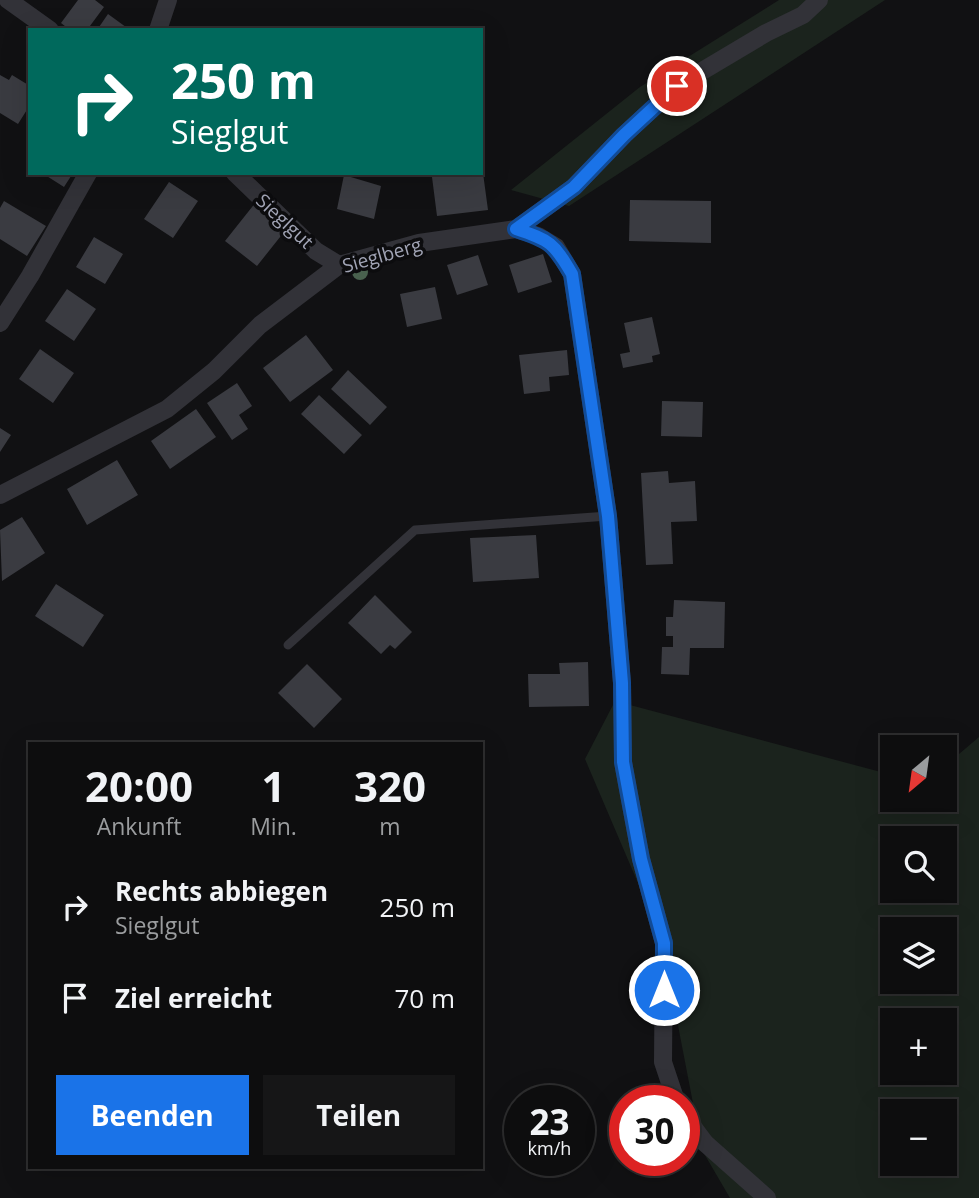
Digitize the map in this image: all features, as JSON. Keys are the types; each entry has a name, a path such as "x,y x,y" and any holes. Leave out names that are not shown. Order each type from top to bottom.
{"street":[{"path":"8,0 47,28"},
{"path":"159,28 168,0"},
{"path":"516,229 574,187 624,135 677,86 766,33 803,15 819,0"},
{"path":"0,323 87,175"},
{"name":"Sieglgut","path":"237,175 316,251 339,265"},
{"path":"516,229 538,236 556,247 572,274 608,516 622,683 623,762 641,859 664,943 663,1062 671,1085"},
{"name":"Sieglberg","path":"0,495 167,409 214,371 260,325 339,265 419,243 516,229"},
{"path":"700,1136 767,1198"}],"lane":[{"path":"288,645 415,530 608,516"}],"shaded area":[{"path":"779,0 885,0 569,206 511,190 640,87"},
{"path":"615,701 880,772 880,812 957,812 957,756 979,737 979,1198 730,1198 702,1150 700,1085 689,1085 661,937 585,759"}],"building":[{"path":"78,0 95,0 104,7 88,28 67,28 61,23"},
{"path":"108,14 127,28 98,28"},
{"path":"0,75 9,80 12,75 28,85 28,108 18,124 0,113"},
{"path":"483,173 488,210 437,216 432,177"},
{"path":"45,175 72,175 64,187"},
{"path":"344,175 381,186 374,219 337,209"},
{"path":"169,182 198,201 173,238 144,219"},
{"path":"630,200 711,201 711,243 629,241"},
{"path":"4,201 46,226 27,256 0,239 0,208"},
{"path":"256,202 288,227 257,266 225,241"},
{"path":"94,237 123,254 105,284 76,267"},
{"path":"543,254 552,282 518,293 509,265"},
{"path":"478,255 488,285 457,295 447,265"},
{"path":"435,287 442,319 407,327 400,294"},
{"path":"67,289 96,309 74,341 45,321"},
{"path":"652,317 660,354 652,356 653,362 623,368 620,354 630,352 624,323"},
{"path":"306,335 333,370 290,402 263,368"},
{"path":"40,349 74,373 53,403 19,379"},
{"path":"567,350 569,375 549,377 550,391 524,394 519,355"},
{"path":"348,370 387,407 370,425 331,389"},
{"path":"237,383 252,406 239,415 248,429 232,440 207,403"},
{"path":"319,395 362,435 344,454 301,414"},
{"path":"662,401 703,402 702,437 661,436"},
{"path":"196,409 216,437 170,469 151,441"},
{"path":"0,428 11,435 0,452"},
{"path":"117,460 138,495 87,525 67,489"},
{"path":"668,471 669,483 695,481 697,521 671,522 673,564 646,565 641,473"},
{"path":"22,517 45,553 2,581 0,530"},
{"path":"536,535 539,578 473,582 470,538"},
{"path":"56,584 104,615 83,647 35,616"},
{"path":"375,595 412,632 395,649 390,645 381,654 348,623"},
{"path":"674,600 725,602 724,648 690,648 689,675 661,674 662,647 673,647 673,636 666,636 666,617 673,617"},
{"path":"588,662 589,706 529,707 528,674 560,674 559,663"},
{"path":"307,664 342,699 314,728 278,693"}],"route":[{"path":"664,990 664,943 641,859 623,762 622,683 608,516 572,274 556,247 538,236 516,229 574,187 624,135 677,86"}]}
